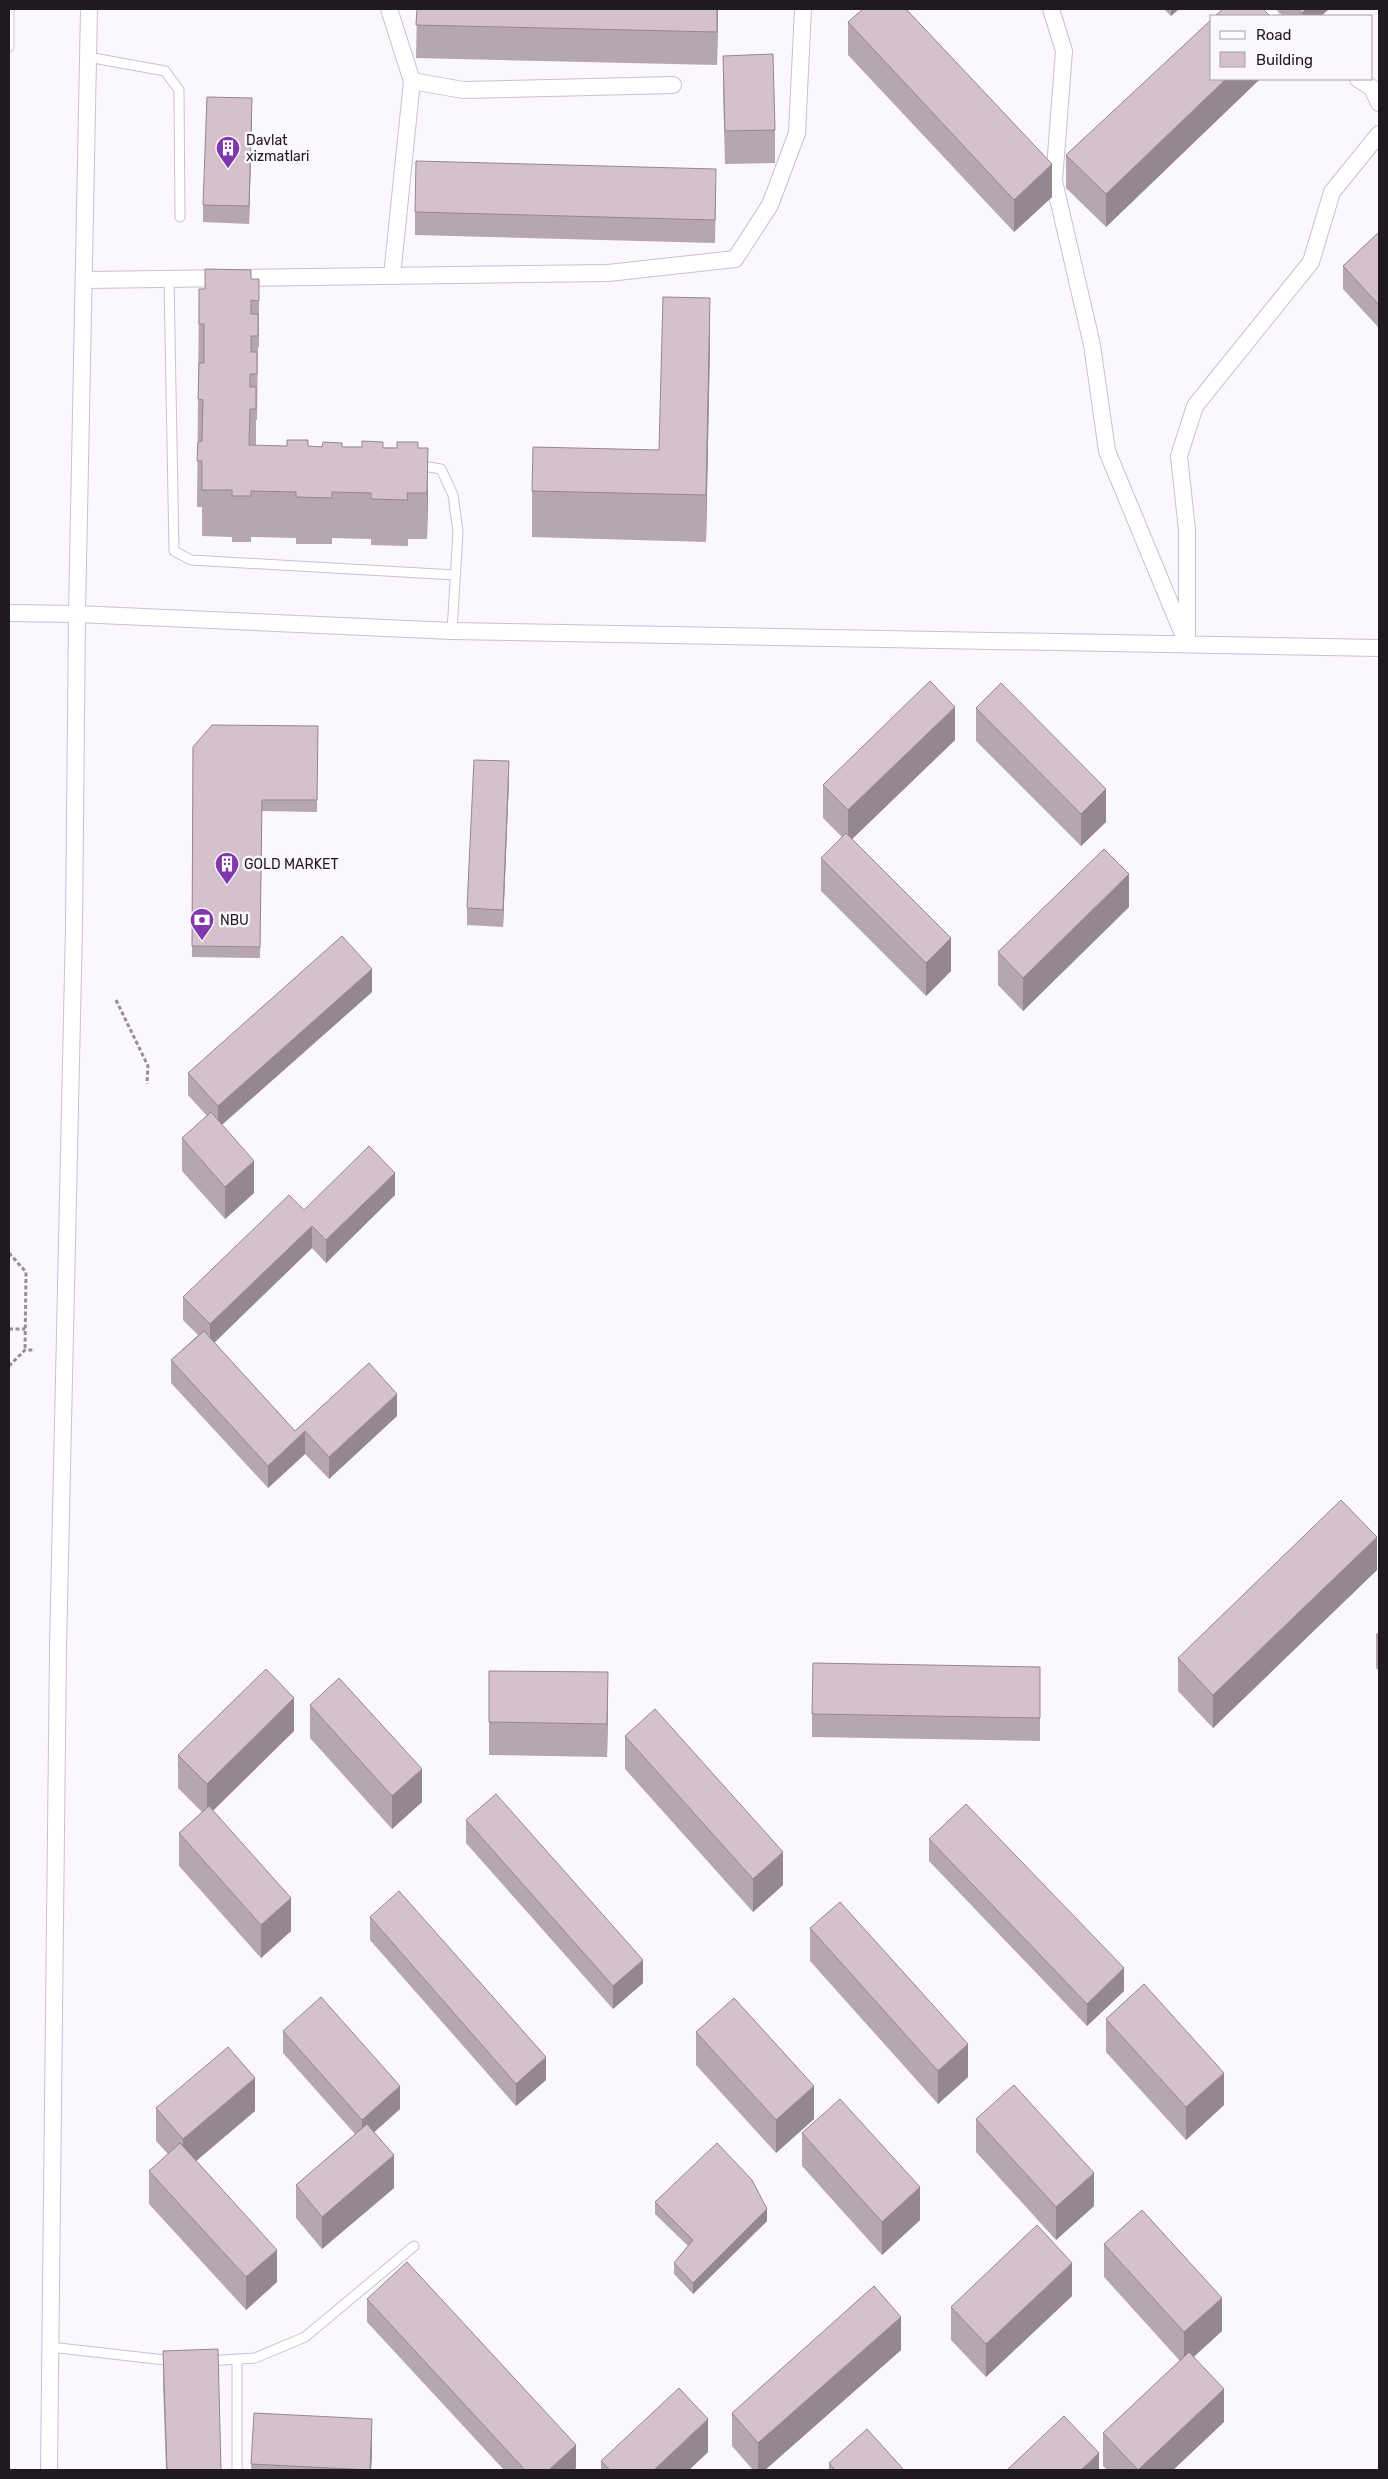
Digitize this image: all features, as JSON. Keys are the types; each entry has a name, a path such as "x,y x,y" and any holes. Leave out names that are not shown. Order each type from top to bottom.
{"street":[{"path":"49,2470 58,1649 74,926 77,614 89,9"},
{"path":"389,9 412,81 392,276"},
{"path":"84,280 608,273 735,259 770,205 797,132 804,9"},
{"path":"1051,9 1064,51 1054,181 1092,345 1107,450 1187,644"},
{"path":"1360,80 1372,88 1379,103"},
{"path":"412,81 463,90 673,85"},
{"path":"1187,644 1187,530 1179,456 1195,406 1311,262 1332,192 1379,134"},
{"path":"9,613 77,614 452,631 1379,648"}],"lane":[{"path":"9,9 9,47"},
{"path":"88,57 165,71 179,90 180,217"},
{"path":"169,279 174,551 192,560 455,575"},
{"path":"403,465 441,469 453,495 458,532 452,631"},
{"path":"199,2362 255,2358 305,2337 414,2246"},
{"path":"50,2347 181,2361"},
{"path":"237,2359 237,2470"}],"path":[{"path":"116,1000 148,1066 147,1084"},
{"path":"9,1253 26,1272 25,1350 9,1366"},
{"path":"9,1329 25,1330"},
{"path":"25,1350 35,1350"}],"building":[{"path":"417,9 717,9 717,32 416,25"},
{"path":"863,9 906,9 1052,164 1014,200 848,22"},
{"path":"1223,9 1263,9 1269,15 1216,15"},
{"path":"1298,9 1306,9 1302,13"},
{"path":"1210,21 1210,80 1225,80 1106,194 1066,155"},
{"path":"773,54 775,130 725,131 723,56"},
{"name":"Davlat xizmatlari","path":"207,97 252,98 249,206 203,205"},
{"path":"416,161 716,169 715,220 415,212"},
{"path":"1379,232 1379,305 1343,266"},
{"path":"205,269 251,270 251,279 259,279 259,301 251,300 251,314 258,314 258,336 251,336 251,352 257,352 257,374 250,374 250,387 256,387 256,409 250,409 249,445 287,446 287,440 308,440 308,446 322,447 323,442 342,443 342,447 362,447 362,441 383,442 383,448 397,448 397,442 418,442 418,448 428,448 427,493 407,493 408,500 371,499 371,493 332,492 332,498 296,497 296,492 251,491 251,496 232,496 232,490 202,490 202,461 197,461 198,442 202,441 203,400 198,399 199,363 204,363 204,324 199,324 199,289 205,289"},
{"path":"663,297 710,298 706,495 532,491 533,447 659,450"},
{"path":"930,681 955,707 848,810 823,785"},
{"path":"1001,683 1106,789 1081,814 976,708"},
{"name":"GOLD MARKET","path":"212,725 318,726 317,800 262,800 260,947 192,946 193,747"},
{"path":"474,760 509,761 503,910 467,908"},
{"path":"846,833 951,938 926,963 821,858"},
{"path":"1104,849 1129,874 1023,978 998,952"},
{"path":"342,936 372,969 218,1106 188,1073"},
{"path":"211,1112 254,1161 225,1187 182,1138"},
{"path":"369,1146 395,1173 326,1240 312,1226 210,1324 183,1297 289,1195 304,1210"},
{"path":"204,1331 295,1431 369,1363 397,1394 329,1457 305,1431 268,1466 171,1360"},
{"path":"1341,1500 1377,1537 1213,1695 1178,1658"},
{"path":"813,1663 1040,1667 1040,1718 812,1714"},
{"path":"266,1669 294,1698 207,1784 178,1755"},
{"path":"489,1671 608,1672 607,1724 489,1722"},
{"path":"339,1678 422,1769 392,1796 310,1705"},
{"path":"655,1709 783,1852 753,1879 625,1736"},
{"path":"496,1794 643,1960 613,1986 466,1820"},
{"path":"966,1804 1124,1968 1087,2004 929,1839"},
{"path":"209,1806 291,1898 261,1925 179,1833"},
{"path":"399,1891 546,2057 516,2084 370,1917"},
{"path":"840,1902 968,2044 938,2071 810,1928"},
{"path":"1144,1984 1224,2073 1186,2107 1106,2019"},
{"path":"321,1997 400,2086 362,2120 283,2031"},
{"path":"734,1998 814,2086 776,2120 696,2032"},
{"path":"228,2047 255,2078 183,2139 156,2108"},
{"path":"1014,2085 1094,2173 1056,2207 976,2119"},
{"path":"840,2099 920,2187 882,2222 802,2133"},
{"path":"367,2124 394,2155 322,2217 296,2185"},
{"path":"180,2143 277,2250 246,2277 149,2171"},
{"path":"717,2143 752,2180 767,2209 693,2283 674,2263 693,2240 655,2202"},
{"path":"1142,2210 1222,2298 1184,2332 1104,2244"},
{"path":"1037,2225 1072,2263 986,2344 951,2307"},
{"path":"407,2262 576,2445 549,2470 525,2470 367,2299"},
{"path":"874,2286 901,2317 758,2443 732,2413"},
{"path":"218,2349 221,2470 167,2470 163,2351"},
{"path":"1189,2352 1224,2389 1138,2470 1103,2433"},
{"path":"679,2388 708,2419 654,2470 610,2470 601,2461"},
{"path":"254,2413 372,2419 370,2470 251,2464"},
{"path":"1064,2416 1099,2453 1081,2470 1007,2470"},
{"path":"867,2429 904,2470 835,2470 829,2463"}],"place":[{"name":"Davlat xizmatlari","path":"228,169"},
{"name":"GOLD MARKET","path":"227,885"},
{"name":"NBU","path":"202,941"}]}
